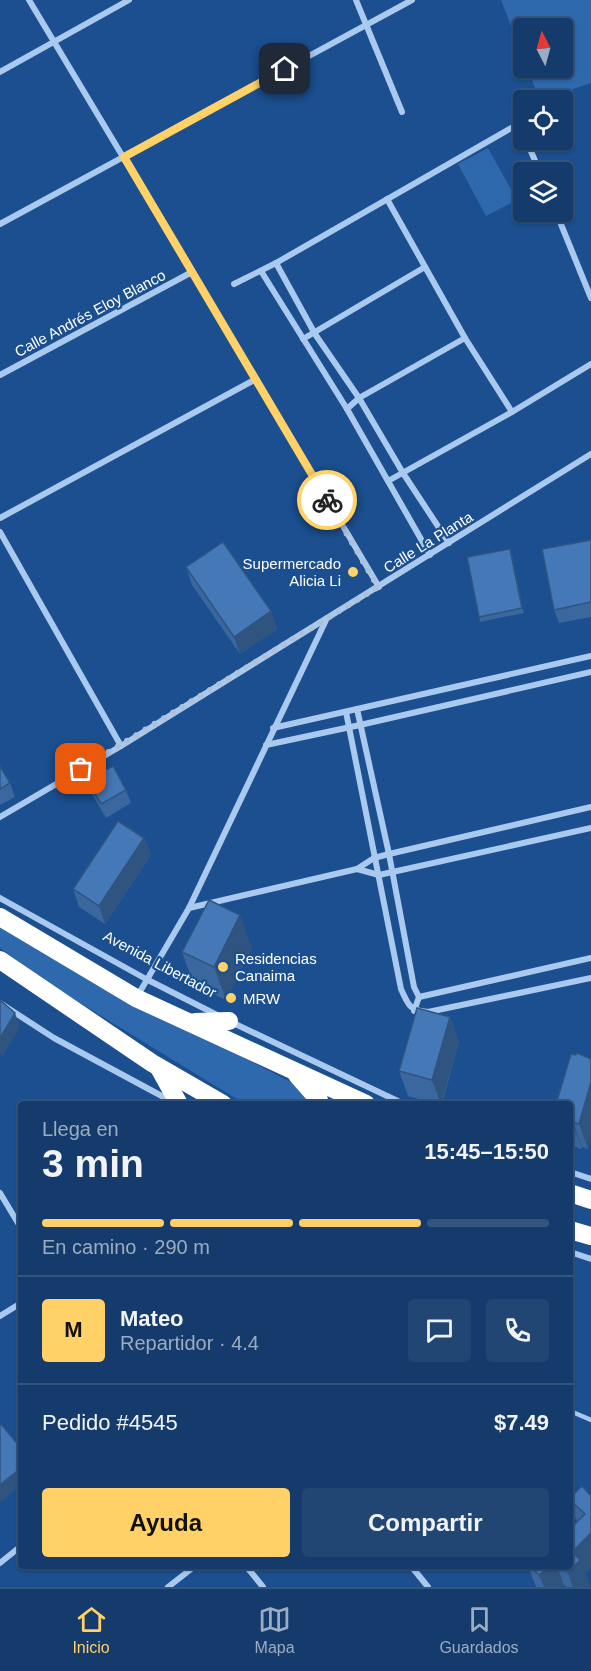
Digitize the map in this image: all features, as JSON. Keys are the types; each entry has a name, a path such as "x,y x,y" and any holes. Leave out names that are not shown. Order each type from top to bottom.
{"highway":[{"path":"0,917 136,998 359,1101"},
{"path":"0,960 158,1066 218,1101"},
{"path":"191,1022 229,1021"},
{"path":"158,1066 176,1101"},
{"path":"292,1071 319,1101"},
{"path":"573,1194 591,1200"},
{"path":"573,1231 591,1236"}],"street":[{"path":"29,0 378,587"},
{"path":"0,72 129,0"},
{"path":"356,0 402,112"},
{"path":"0,224 412,0"},
{"path":"234,284 276,263 513,127"},
{"path":"387,199 465,338 512,412"},
{"path":"560,222 591,298"},
{"path":"276,263 315,334 359,398 403,473 449,543"},
{"path":"303,339 425,267"},
{"path":"261,271 347,409 430,555"},
{"name":"Calle Andrés Eloy Blanco","path":"0,375 192,272"},
{"path":"347,409 359,398 465,338"},
{"path":"388,481 512,412 591,364"},
{"path":"0,518 256,379"},
{"name":"Calle La Planta","path":"0,817 121,746 591,454"},
{"path":"0,532 121,746"},
{"path":"136,998 189,908 328,617"},
{"path":"273,728 591,656"},
{"path":"266,745 591,672"},
{"path":"357,709 389,854 414,987 419,997 414,1011"},
{"path":"346,712 401,989 408,1005 414,1011 428,1012 591,978"},
{"path":"189,908 357,869 374,858 389,854 591,807"},
{"path":"357,869 379,875 591,828"},
{"name":"Avenida Libertador","path":"0,898 229,1021 398,1101"},
{"path":"419,997 591,958"},
{"path":"0,1003 54,1038 172,1101"},
{"path":"573,1173 591,1179"},
{"path":"0,1192 18,1223"},
{"path":"573,1253 591,1259"},
{"path":"0,1316 18,1305"},
{"path":"0,1563 18,1548"},
{"path":"168,1587 191,1569"},
{"path":"248,1569 263,1587"},
{"path":"413,1569 428,1587"}],"lane":[{"path":"573,1412 591,1420"},
{"path":"573,1515 584,1504"}],"shaded area":[{"path":"501,0 591,0 591,83 570,90 536,90 531,78 573,78 573,18 513,18 513,31"},
{"path":"488,148 513,193 513,202 486,216 458,164"},
{"path":"0,925 48,956 312,1093 321,1101 240,1101 54,987 0,948"}],"building":[{"path":"591,540 591,602 554,610 542,549"},
{"path":"223,542 271,611 234,637 186,567"},
{"path":"510,549 522,608 479,617 467,557"},
{"path":"0,766 10,783 0,789"},
{"path":"113,766 126,790 101,804 87,780"},
{"path":"118,821 144,838 99,906 73,889"},
{"path":"209,900 240,915 214,967 182,952"},
{"path":"0,1000 15,1013 0,1038"},
{"path":"417,1008 450,1017 432,1080 399,1071"},
{"path":"577,1053 591,1059 591,1082 579,1124 573,1122 573,1101 557,1101 571,1054 576,1055"},
{"path":"0,1423 18,1444 18,1470 0,1485"},
{"path":"582,1486 591,1496 591,1533 573,1551 573,1526 585,1514 573,1503 573,1495"},
{"path":"573,1553 580,1560 573,1568"},
{"path":"533,1569 546,1569 539,1575"}],"way so far":[{"path":"81,769 378,587 327,500"}],"place":[{"name":"Supermercado Alicia Li","path":"353,572"},
{"name":"Residencias Canaima","path":"223,967"},
{"name":"MRW","path":"231,998"}],"route":[{"path":"285,69 124,157 327,500"}]}
